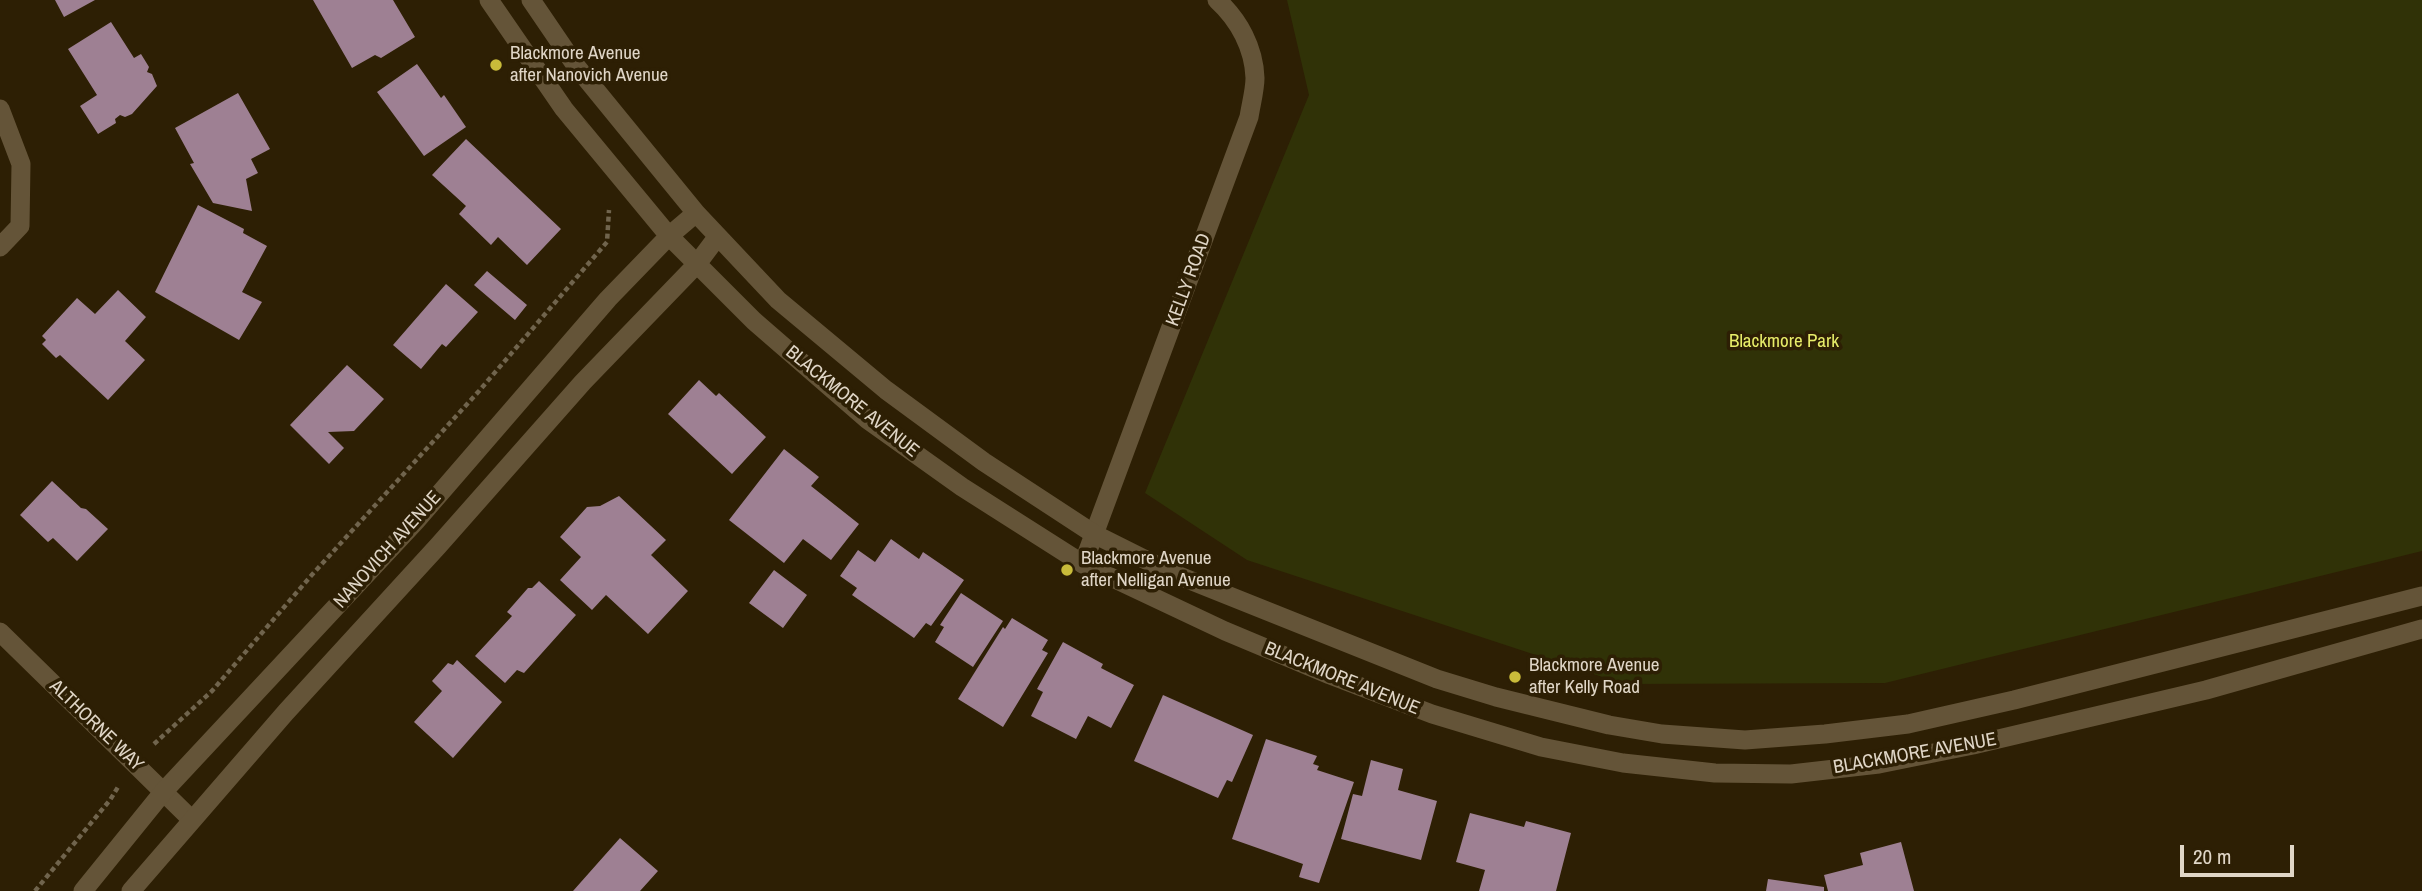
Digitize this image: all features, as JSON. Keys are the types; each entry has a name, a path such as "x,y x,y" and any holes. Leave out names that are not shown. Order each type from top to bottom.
{"street":[{"name":"BLACKMORE AVENUE","path":"489,0 564,109 669,236 754,321 868,420 962,487 1083,564 1225,631 1432,714 1541,747 1623,763 1715,773 1791,774 1906,759 2206,690 2422,629"},
{"name":"BLACKMORE AVENUE","path":"531,0 576,66 696,213 778,300 886,390 984,462 1094,534 1172,573 1437,679 1496,697 1609,725 1662,734 1745,740 1825,734 1908,724 2113,677 2422,596"},
{"name":"KELLY ROAD","path":"1083,564 1250,117 1255,79 1249,44 1231,13 1217,0"},
{"path":"0,109 21,164 20,226 0,247"},
{"name":"NANOVICH AVENUE","path":"83,891 164,791 416,521 608,299 669,236 696,213"},
{"name":"NANOVICH AVENUE","path":"131,891 191,819 583,382 697,264 718,236"},
{"name":"ALTHORNE WAY","path":"0,632 191,819"}],"path":[{"path":"35,891 110,800 133,763 212,691 310,577 470,402 607,242 608,202"}],"green space":[{"name":"Blackmore Park","path":"1287,0 2422,0 2422,551 1885,683 1624,684 1247,560 1145,493 1309,95"}],"building":[{"path":"55,0 95,0 64,17"},
{"path":"313,0 393,0 415,37 381,58 375,55 352,68"},
{"path":"111,22 134,58 141,54 149,67 147,72 152,74 157,86 132,114 125,117 120,115 115,119 116,123 98,134 80,106 97,95 68,49"},
{"path":"417,64 441,98 444,95 466,127 424,156 377,92"},
{"path":"238,93 270,149 251,159 258,173 246,179 252,211 213,203 190,164 194,163 175,128"},
{"path":"466,139 561,229 527,265 498,237 491,245 459,214 466,206 432,175"},
{"path":"198,205 244,229 243,233 267,246 242,292 262,302 239,340 155,292"},
{"path":"487,271 527,305 515,320 474,285"},
{"path":"446,284 478,312 446,347 442,344 421,369 393,345"},
{"path":"118,290 146,317 125,341 145,360 108,400 60,355 56,358 42,344 46,340 42,336 77,298 95,314"},
{"path":"347,365 384,399 354,431 328,432 344,448 329,464 290,425"},
{"path":"699,380 716,396 719,393 766,437 732,474 668,414"},
{"path":"784,449 819,477 811,486 859,524 831,560 803,539 784,563 729,520"},
{"path":"52,481 108,529 77,561 53,538 48,542 20,515"},
{"path":"619,496 666,540 651,555 688,591 648,634 606,595 592,610 560,580 581,557 560,537 587,507 600,506"},
{"path":"891,539 919,559 923,552 964,580 931,626 926,623 914,638 852,595 857,588 840,576 858,550 875,562"},
{"path":"774,570 807,595 783,628 749,603"},
{"path":"539,581 576,615 524,673 517,670 505,683 475,656 512,616 507,612 528,588 532,588"},
{"path":"961,593 1003,621 973,667 935,642 944,627 940,625"},
{"path":"1012,618 1048,640 1042,650 1048,653 1003,727 958,699 1003,627 1005,629"},
{"path":"1063,642 1103,664 1101,668 1134,685 1111,728 1088,716 1076,739 1031,716 1043,692 1037,689"},
{"path":"457,660 502,702 453,758 414,722 442,691 432,681 448,663 453,665"},
{"path":"1163,695 1253,735 1232,782 1227,780 1218,798 1134,761"},
{"path":"1266,739 1317,756 1313,764 1319,766 1317,770 1354,782 1319,883 1299,877 1303,864 1232,839"},
{"path":"1371,760 1403,769 1398,790 1437,801 1421,860 1341,839 1353,794 1362,796"},
{"path":"1470,813 1524,827 1526,821 1571,833 1556,891 1479,891 1485,870 1456,862"},
{"path":"620,838 658,871 640,891 573,891"},
{"path":"1901,842 1914,891 1828,891 1824,875 1863,865 1860,853"},
{"path":"1768,879 1824,887 1824,891 1766,891"}],"place":[{"name":"Blackmore Avenue after Nanovich Avenue","path":"496,65"},
{"name":"Blackmore Avenue after Nelligan Avenue","path":"1067,570"},
{"name":"Blackmore Avenue after Kelly Road","path":"1515,677"}]}
